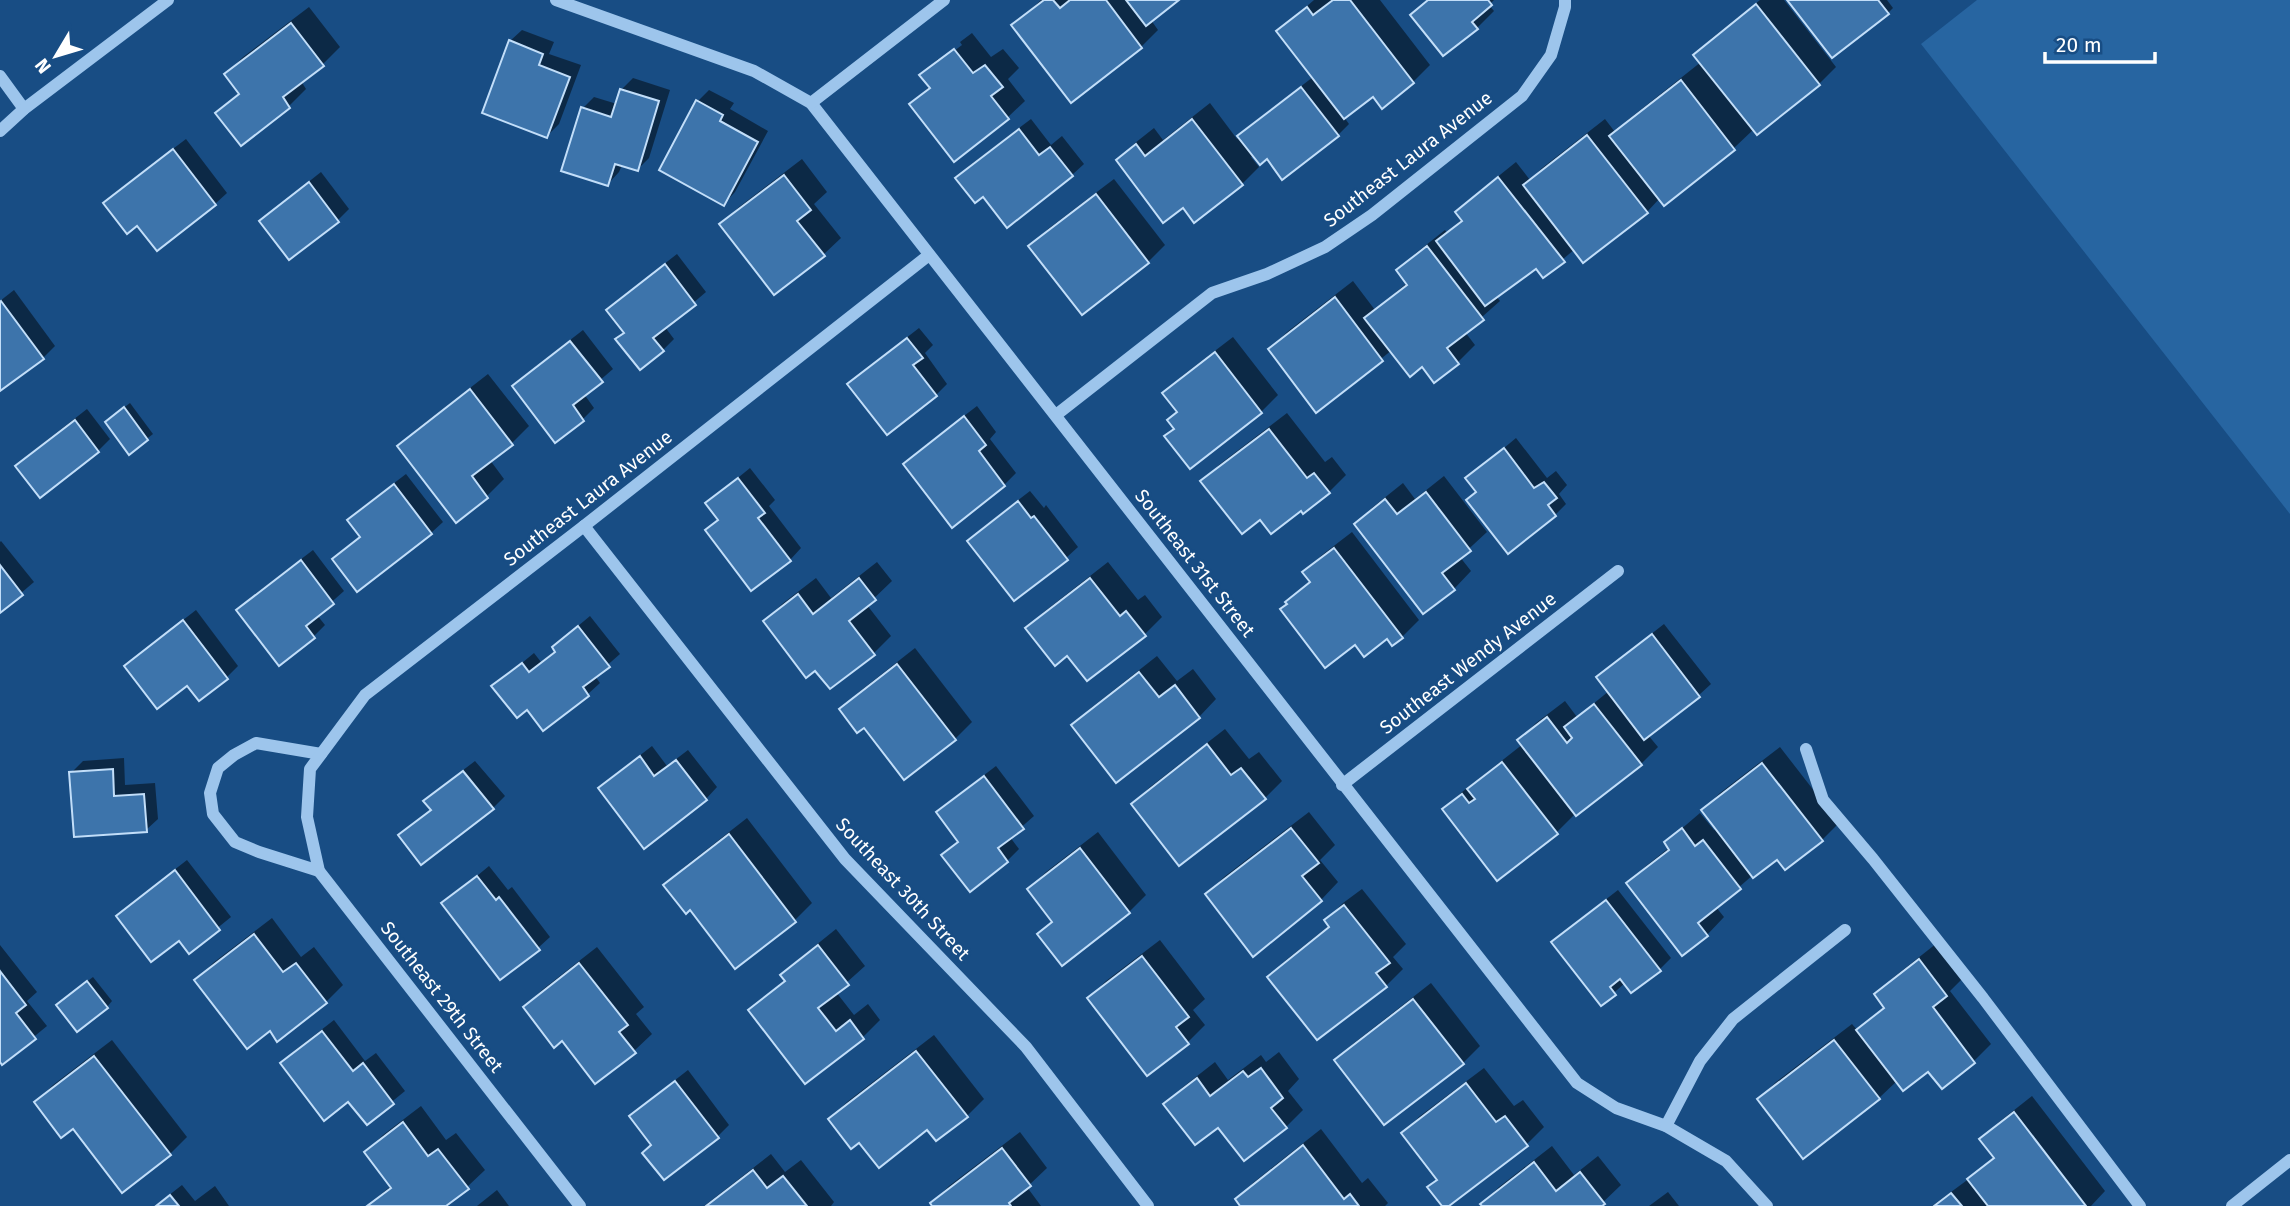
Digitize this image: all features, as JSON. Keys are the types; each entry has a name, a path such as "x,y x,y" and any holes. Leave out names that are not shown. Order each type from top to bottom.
{"street":[{"path":"0,131 24,109 168,0"},
{"name":"Southeast 31st Street","path":"556,0 754,71 811,103 1577,1083 1616,1108 1666,1126 1726,1161 1767,1206"},
{"path":"811,103 944,0"},
{"name":"Southeast Laura Avenue","path":"1056,415 1212,293 1267,274 1325,247 1372,215 1522,96 1551,55 1565,3"},
{"path":"0,76 24,109"},
{"name":"Southeast Laura Avenue","path":"308,798 310,769 365,695 929,255"},
{"name":"Southeast 30th Street","path":"584,526 845,859 1026,1047 1148,1206"},
{"name":"Southeast Wendy Avenue","path":"1342,785 1618,572"},
{"path":"319,871 235,842 213,814 210,793 218,768 256,743 321,754"},
{"path":"1806,749 1823,800 1983,998 2140,1206"},
{"name":"Southeast 29th Street","path":"308,798 307,817 319,871 580,1206"},
{"path":"1666,1126 1700,1061 1733,1019 1846,930"},
{"path":"2232,1206 2290,1160"}],"shaded area":[{"path":"1977,0 2290,0 2290,514 1921,44"}],"building":[{"path":"1044,0 1053,0 1060,8 1070,0 1106,0 1142,48 1071,103 1011,25"},
{"path":"1126,0 1179,0 1146,26"},
{"path":"1333,0 1350,0 1414,83 1382,109 1373,97 1344,119 1276,31 1307,7 1313,15"},
{"path":"1428,0 1488,0 1492,5 1472,22 1478,29 1443,56 1410,15"},
{"path":"1787,0 1878,0 1889,14 1832,58"},
{"path":"1756,4 1820,85 1757,135 1693,55"},
{"path":"291,23 324,66 283,97 290,108 241,146 215,113 239,94 224,74"},
{"path":"509,40 543,54 539,65 570,77 547,138 482,113"},
{"path":"954,49 973,73 985,65 1003,87 991,96 1009,119 954,162 909,104 930,88 919,75"},
{"path":"1681,80 1735,150 1664,206 1609,136"},
{"path":"1301,87 1339,136 1282,180 1267,159 1260,165 1237,136"},
{"path":"620,89 659,101 638,171 615,164 608,186 561,171 581,107 611,117"},
{"path":"696,100 723,115 720,121 758,142 724,206 659,170"},
{"path":"1192,119 1243,185 1194,223 1183,208 1163,223 1116,160 1136,144 1145,156"},
{"path":"1019,129 1039,155 1050,147 1073,176 1007,228 983,197 975,203 955,178"},
{"path":"1587,135 1648,213 1583,263 1523,185"},
{"path":"173,149 216,205 157,251 137,226 127,234 103,203"},
{"path":"784,175 811,210 797,221 825,256 774,295 719,224"},
{"path":"1498,177 1565,262 1543,278 1536,269 1485,306 1436,241 1462,221 1455,212"},
{"path":"309,182 339,222 289,260 259,221"},
{"path":"1096,194 1149,263 1082,315 1028,246"},
{"path":"1427,246 1484,320 1447,348 1459,364 1434,383 1422,367 1410,377 1364,318 1407,285 1396,270"},
{"path":"665,264 696,305 653,338 664,351 640,370 615,339 624,333 606,310"},
{"path":"1335,297 1383,361 1316,413 1268,349"},
{"path":"0,302 44,359 0,391"},
{"path":"907,338 923,358 913,365 937,396 887,435 847,384"},
{"path":"570,341 603,382 573,405 584,421 555,443 512,386"},
{"path":"1215,352 1262,413 1190,469 1164,436 1174,429 1167,420 1177,412 1162,393"},
{"path":"470,389 513,445 472,476 488,498 456,523 397,446"},
{"path":"124,407 148,440 129,455 105,422"},
{"path":"964,416 986,445 979,451 1005,486 952,528 903,464"},
{"path":"75,420 99,452 40,498 15,466"},
{"path":"1269,429 1307,478 1314,473 1330,493 1271,534 1260,520 1242,534 1200,481"},
{"path":"1504,448 1534,488 1544,482 1557,498 1548,505 1556,516 1508,554 1466,500 1476,492 1465,478"},
{"path":"738,478 765,513 758,518 791,561 751,591 705,530 718,520 705,503"},
{"path":"394,484 432,534 357,592 332,559 360,537 347,520"},
{"path":"1426,492 1471,551 1442,573 1455,590 1423,614 1354,524 1385,499 1397,514"},
{"path":"1018,501 1031,518 1034,516 1068,560 1014,601 967,541"},
{"path":"1334,548 1403,638 1392,646 1387,639 1364,657 1355,645 1325,668 1280,609 1310,582 1302,572"},
{"path":"301,560 334,604 306,626 315,638 279,666 236,610"},
{"path":"0,565 23,595 0,613"},
{"path":"859,578 876,600 849,621 875,655 830,689 815,671 806,678 763,621 798,594 813,614"},
{"path":"1090,578 1120,616 1126,611 1146,636 1087,681 1067,656 1055,666 1025,628"},
{"path":"183,620 228,679 199,701 187,686 157,709 124,666"},
{"path":"578,626 610,667 583,687 589,696 543,731 527,710 517,718 491,686 522,663 529,672 555,652 552,647"},
{"path":"1652,634 1700,697 1644,740 1596,677"},
{"path":"897,664 956,740 904,780 864,728 857,733 839,709"},
{"path":"1139,672 1159,697 1175,685 1200,718 1116,783 1071,725"},
{"path":"1594,704 1642,765 1576,816 1517,740 1547,717 1567,743 1572,738 1564,727"},
{"path":"1207,744 1231,775 1241,768 1266,799 1179,866 1131,804"},
{"path":"640,756 654,776 676,760 707,800 644,849 598,788"},
{"path":"1502,762 1558,834 1497,881 1442,809 1462,794 1469,803 1475,799 1467,789"},
{"path":"1762,763 1823,841 1785,870 1777,860 1753,878 1701,810"},
{"path":"113,769 114,796 144,794 147,832 74,837 69,772"},
{"path":"463,771 494,809 421,865 398,835 431,810 423,801"},
{"path":"984,776 1024,829 998,848 1008,862 970,892 941,855 958,842 936,812"},
{"path":"1291,828 1319,863 1302,876 1322,901 1253,957 1205,894"},
{"path":"1682,828 1695,846 1703,840 1741,889 1698,923 1708,936 1682,956 1626,883 1669,850 1664,842"},
{"path":"729,834 796,922 735,969 690,910 686,914 663,885"},
{"path":"1080,848 1130,913 1062,966 1037,934 1052,922 1027,889"},
{"path":"175,870 220,930 189,954 179,941 151,962 116,916"},
{"path":"477,876 496,900 499,897 540,950 500,980 441,903"},
{"path":"1606,900 1661,971 1631,993 1620,979 1610,987 1616,995 1601,1006 1551,942"},
{"path":"1344,905 1390,963 1376,973 1387,987 1317,1040 1267,977 1329,927 1324,920"},
{"path":"254,934 283,972 296,963 327,1003 277,1042 270,1031 247,1049 194,980"},
{"path":"818,945 849,985 818,1008 836,1031 850,1020 864,1039 805,1084 748,1010 785,981 780,975"},
{"path":"1142,956 1189,1017 1176,1027 1189,1044 1147,1076 1087,998"},
{"path":"1919,959 1947,996 1933,1007 1975,1063 1942,1089 1928,1072 1903,1091 1856,1030 1884,1008 1874,994"},
{"path":"579,963 628,1025 619,1032 636,1053 595,1084 562,1041 554,1048 523,1007"},
{"path":"0,971 26,1005 16,1013 36,1039 2,1065 0,1062"},
{"path":"87,981 108,1008 77,1032 56,1005"},
{"path":"1413,999 1464,1064 1384,1125 1334,1060"},
{"path":"322,1031 353,1071 363,1063 394,1104 367,1125 348,1102 324,1121 280,1063"},
{"path":"1834,1040 1880,1099 1803,1159 1757,1099"},
{"path":"916,1051 968,1117 936,1141 927,1130 879,1168 859,1143 851,1149 828,1119"},
{"path":"94,1056 171,1155 122,1193 73,1129 61,1138 34,1102"},
{"path":"1261,1068 1283,1098 1271,1108 1287,1128 1244,1161 1218,1128 1195,1145 1163,1104 1197,1078 1210,1096 1243,1071 1248,1077"},
{"path":"675,1081 719,1138 664,1180 642,1153 651,1145 629,1116"},
{"path":"1466,1083 1496,1122 1505,1116 1528,1146 1449,1206 1442,1206 1427,1187 1437,1180 1401,1133"},
{"path":"2014,1112 2086,1206 1988,1206 1967,1179 1994,1158 1979,1139"},
{"path":"403,1122 428,1156 438,1149 469,1189 446,1206 367,1206 391,1188 364,1152"},
{"path":"1303,1145 1344,1199 1350,1194 1359,1206 1240,1206 1235,1199"},
{"path":"1002,1148 1031,1186 1009,1203 1011,1206 932,1206 930,1203"},
{"path":"1534,1162 1556,1191 1580,1172 1605,1204 1480,1204"},
{"path":"753,1170 767,1188 783,1176 807,1206 706,1206"},
{"path":"1951,1193 1962,1206 1934,1206"},
{"path":"170,1195 179,1206 156,1206"}]}
